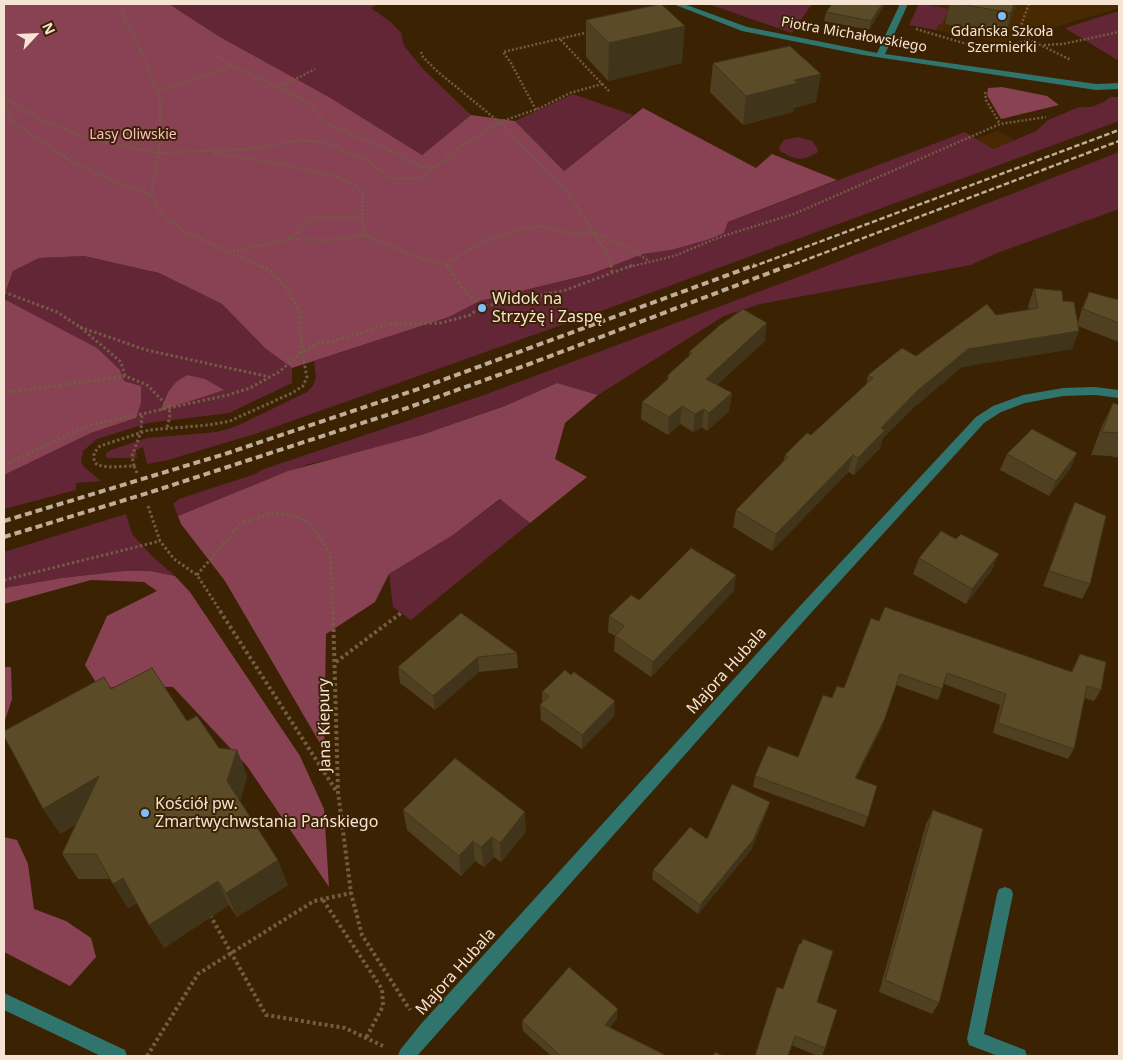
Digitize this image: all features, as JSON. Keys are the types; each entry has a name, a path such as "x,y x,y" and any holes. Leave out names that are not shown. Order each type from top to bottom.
{"street":[{"name":"Piotra Michałowskiego","path":"677,4 745,29 880,55 1096,87 1119,86"},
{"path":"880,55 904,4"},
{"name":"Majora Hubala","path":"406,1056 427,1030 798,618 980,420 997,409 1023,398 1063,392 1095,391 1119,394"},
{"path":"1005,894 975,1038 1019,1056"},
{"path":"4,1001 119,1056"}],"path":[{"path":"126,4 121,5 126,23 141,51 158,91 160,145 151,195 156,206 166,218 188,233 269,270 287,289 299,310 302,352 307,377 302,386 292,393 240,417 214,424 140,432 112,440 100,446 94,453 94,461 102,467 134,466"},
{"path":"1029,4 1020,28 1030,40 1042,45 1056,45 1119,32"},
{"path":"915,29 972,46"},
{"path":"536,110 511,63 503,52 596,30"},
{"path":"560,38 609,91"},
{"path":"991,50 1030,40"},
{"path":"421,52 423,57 438,72 500,122 571,197 596,233 609,256 612,273"},
{"path":"219,57 309,104 325,122 334,127 395,152 420,166 435,168"},
{"path":"158,91 234,66"},
{"path":"274,87 288,83 315,70"},
{"path":"988,70 984,94 1000,124"},
{"path":"4,97 44,122 95,140 158,153 250,149 299,140 326,143 367,160 391,179 419,178 435,168 460,147 500,122 536,110 570,93 602,84"},
{"path":"4,97 12,122 20,128 74,163 120,184 151,195"},
{"path":"4,465 87,426 169,407 228,396 250,388 280,372 302,352 319,343 391,324 441,323 470,314 481,306 566,290 612,273 674,256 720,238 794,214 955,142 1000,124 1046,117"},
{"path":"209,152 276,163 337,177 357,186 363,195 362,217 366,235"},
{"path":"290,239 312,218 362,217"},
{"path":"228,252 290,239 331,240 366,235 420,259 446,264 483,241 515,231 540,226 572,234 596,233 625,246 650,262"},
{"path":"446,264 460,286 481,306"},
{"path":"4,292 57,312 80,327 121,362 126,376"},
{"path":"4,298 9,294"},
{"path":"80,327 146,350 270,377"},
{"path":"4,394 126,376 147,385 169,407 170,416 166,428"},
{"path":"137,473 134,466 134,448 140,432 142,413"},
{"path":"148,506 160,541 174,559 197,575 338,792"},
{"name":"Jana Kiepury","path":"197,575 241,523 274,513 295,516 310,524 330,552 336,662 338,792 351,893 362,935 413,1014 427,1030"},
{"path":"4,580 160,541"},
{"path":"336,662 401,613"},
{"path":"147,1056 198,974 314,901 351,893"},
{"path":"323,900 382,989 382,1006 366,1038"},
{"path":"206,908 266,1015 345,1028 389,1049"}],"shaded area":[{"path":"169,4 378,4 371,8 392,23 401,33 404,46 424,70 471,115 422,155 329,97 220,37"},
{"path":"708,4 812,4 792,33"},
{"name":"Gdańska Szkoła Szermierki","path":"919,4 1119,4 1119,8 1002,43 909,25"},
{"path":"919,4 949,9 942,25 939,24 936,30 909,25"},
{"path":"1119,11 1119,61 1065,28"},
{"path":"573,94 633,115 564,171 515,121"},
{"path":"1110,97 1119,97 1119,121 612,307 258,433 168,460 147,464 143,447 136,450 137,458 108,458 106,456 106,453 111,450 147,438 217,432 237,426 307,392 313,386 316,377 314,361 449,317 480,301 591,274 643,254 671,250 724,233 728,222 965,132 993,149 1036,131 1048,120 1079,107 1091,107 1104,102"},
{"path":"998,130 1014,140 993,149 977,139"},
{"path":"798,137 812,141 818,149 817,153 799,159 780,151 779,147 784,140"},
{"path":"1119,152 1119,209 997,253 971,265 760,304 724,316 598,395 557,383 505,406 421,435 374,449 309,464 178,516 173,504 179,499 255,474 264,469 487,394 819,269"},
{"path":"84,256 159,273 222,304 266,349 292,368 292,383 229,413 148,423 97,439 83,451 81,462 84,467 101,481 76,483 76,490 4,509 4,475 91,433 136,418 141,403 141,386 124,381 4,299 13,271 39,258","holes":["187,375 223,390 160,410 168,392 176,382"]},
{"path":"501,499 530,523 411,620 393,607 389,574 453,535"},
{"path":"126,514 132,534 153,557 175,576 150,571 123,571 62,578 4,588 4,552"}],"green space":[{"name":"Lasy Oliwskie","path":"4,4 169,4 220,37 329,97 422,155 471,115 515,121 564,171 643,108 756,168 772,154 837,180 728,222 724,233 710,239 671,250 643,254 591,274 480,301 449,317 292,368 266,349 222,304 159,273 84,256 39,258 13,271 4,297"},
{"path":"1002,87 1047,96 1059,105 1001,119 987,95 988,88"},
{"path":"4,299 97,348 120,370 124,381 141,386 141,403 136,418 91,433 4,475"},
{"path":"187,375 205,379 224,390 160,411 168,392 176,382"},
{"path":"557,383 598,395 565,423 555,459 587,477 530,523 500,499 453,535 389,574 375,602 326,634 324,750 225,581 181,524 178,516 288,471 421,435 505,406"},
{"path":"123,571 150,571 175,576 190,592 300,756 324,809 329,887 247,766 173,687 122,686 100,689 85,665 107,616 157,591 144,582 91,580 4,604 4,588 62,578"},
{"path":"4,667 11,667 12,699 4,723"},
{"path":"4,837 17,840 28,864 34,909 66,921 91,938 96,957 70,986 4,952"}],"building":[{"path":"661,4 685,26 609,43 586,20"},
{"path":"832,4 882,4 871,21 826,12"},
{"path":"960,4 1014,4 1011,13"},
{"path":"790,46 821,74 794,80 798,83 746,96 713,63"},
{"path":"1034,288 1062,291 1063,301 1074,302 1079,331 968,349 917,391 881,428 885,430 858,458 853,455 776,534 736,510 788,457 785,455 807,433 811,435 873,378 868,375 902,348 916,356 987,304 996,315 1038,308"},
{"path":"1089,292 1119,300 1119,323 1083,309"},
{"path":"743,309 767,323 706,379 732,393 709,413 704,409 695,414 682,406 669,417 642,402 668,379 668,375 692,353 689,352 720,325"},
{"path":"1113,403 1119,405 1119,433 1102,432"},
{"path":"1032,429 1077,453 1056,481 1007,454"},
{"path":"1075,502 1106,516 1090,584 1049,571"},
{"path":"941,531 956,539 961,534 999,554 972,589 919,558"},
{"path":"691,548 736,575 653,662 615,636 624,626 609,616 631,595 639,600"},
{"path":"885,607 1072,672 1080,654 1106,662 1101,690 1087,686 1074,749 998,723 1006,694 947,673 942,689 900,674 885,718 855,778 877,786 868,817 755,776 768,746 798,757 823,695 832,698 837,686 844,688 871,618 879,621"},
{"path":"461,613 517,653 478,657 433,696 398,667"},
{"name":"Kościół pw. Zmartwychwstania Pańskiego","path":"152,668 187,721 197,716 219,748 237,750 227,781 278,860 226,893 218,881 149,925 123,878 113,884 96,854 62,854 99,776 43,809 4,736 4,731 104,677 111,689"},
{"path":"565,670 571,675 574,672 615,701 582,735 540,705 549,696 542,692"},
{"path":"455,758 525,812 500,843 492,837 481,847 473,841 459,856 403,810"},
{"path":"732,784 770,802 753,840 700,905 653,870 690,827 707,839"},
{"path":"933,810 983,829 939,1003 885,980"},
{"path":"803,939 833,951 817,1002 837,1010 825,1048 795,1036 788,1056 755,1056 777,987 783,989 799,944 801,944"},
{"path":"569,967 618,1009 605,1025 667,1056 561,1056 522,1021"},
{"path":"715,1052 724,1056 713,1056"}],"railway":[{"path":"752,267 1119,130"},
{"path":"787,267 1119,141"},
{"path":"4,521 228,453 421,388 755,265"},
{"path":"4,537 151,492 393,413 532,363 790,265"}],"place":[{"name":"Gdańska Szkoła Szermierki","path":"1002,16"},
{"name":"Widok na Strzyżę i Zaspę","path":"482,308"},
{"name":"Kościół pw. Zmartwychwstania Pańskiego","path":"145,813"}]}
